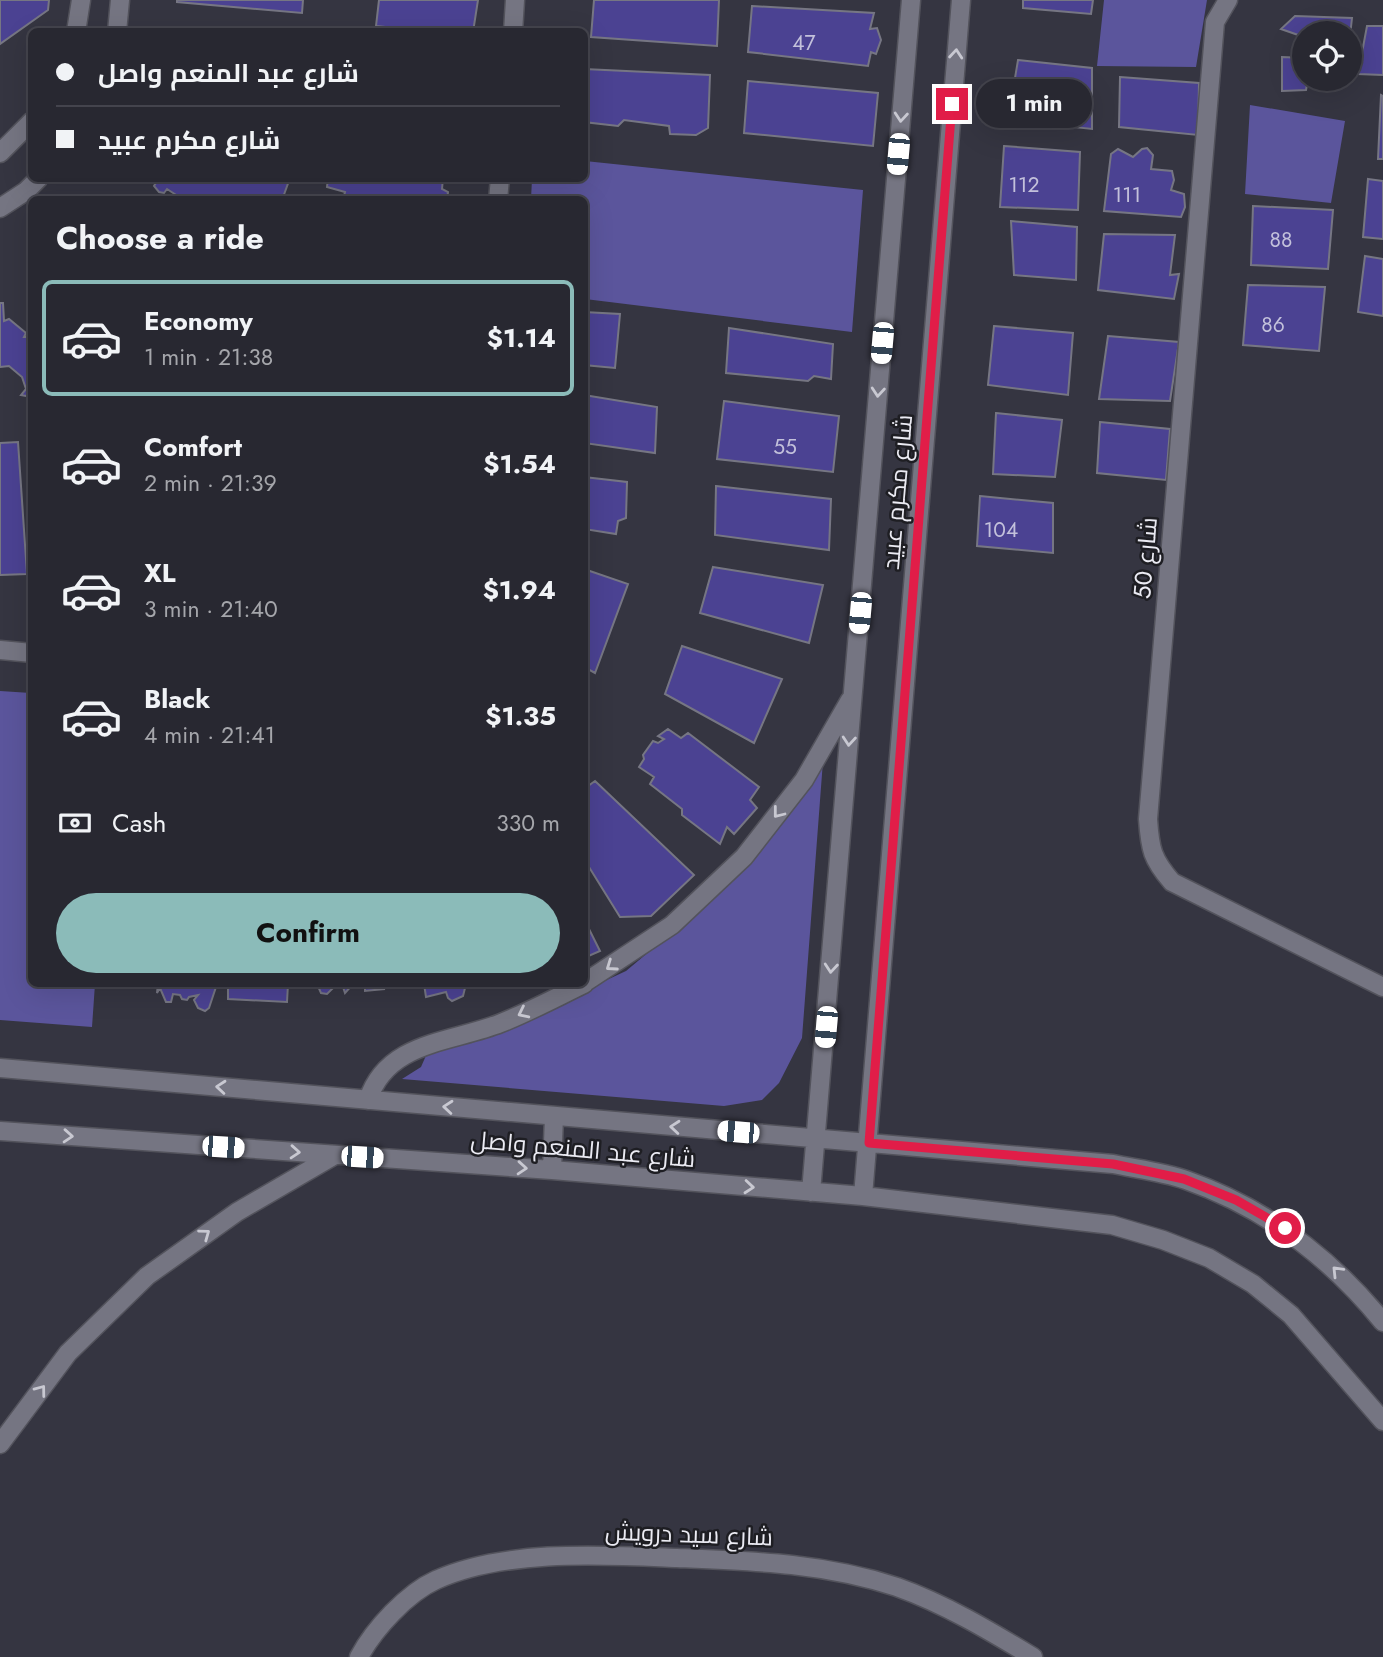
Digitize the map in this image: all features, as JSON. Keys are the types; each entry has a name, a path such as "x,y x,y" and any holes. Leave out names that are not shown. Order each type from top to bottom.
{"street":[{"path":"76,28 81,0"},
{"path":"117,28 120,0"},
{"path":"513,28 515,0"},
{"name":"شارع مكرم عبيد","path":"811,1192 911,0"},
{"name":"شارع مكرم عبيد","path":"863,1196 961,0"},
{"name":"شارع 50","path":"1228,0 1215,22 1148,819 1150,843 1157,864 1172,882 1383,987"},
{"path":"0,153 28,125"},
{"path":"0,208 35,182"},
{"path":"0,650 28,651"},
{"path":"588,980 672,925 744,857 804,780 853,694"},
{"path":"368,1100 374,1083 388,1065 407,1053 502,1023 576,987"},
{"name":"شارع عبد المنعم واصل","path":"0,1068 1113,1164 1184,1179 1236,1200 1285,1228 1330,1263 1383,1322"},
{"path":"552,1170 554,1116"},
{"name":"شارع عبد المنعم واصل","path":"0,1131 552,1170 863,1196 1112,1225 1163,1240 1209,1258 1252,1284 1291,1315 1383,1421"},
{"path":"0,1444 68,1353 147,1276 237,1212 335,1155"},
{"name":"شارع سيد درويش","path":"359,1657 391,1612 435,1580 486,1564 586,1554 784,1563 838,1572 897,1588 922,1598 972,1620 1033,1657"}],"shaded area":[{"path":"1104,0 1207,0 1196,67 1097,66"},
{"path":"1250,105 1345,121 1331,203 1245,194"},
{"path":"588,161 863,190 852,332 588,299 588,196 531,196 532,182 588,182"},
{"path":"0,691 28,693 28,987 95,987 92,1027 0,1020"},
{"path":"823,761 802,1038 779,1083 762,1100 724,1106 402,1079 421,1067 428,1051 501,1029 626,971 693,915"}],"building":[{"path":"0,0 49,0 48,10 0,44"},
{"path":"177,0 303,0 302,13"},
{"path":"379,0 478,0 474,28 376,26"},
{"path":"594,0 719,0 717,46 591,37"},
{"path":"1023,0 1093,0 1091,14 1023,8"},
{"path":"752,6 874,13 870,29 877,28 881,40 876,54 871,52 868,66 748,52"},
{"path":"1295,16 1352,18 1352,21 1292,21 1292,33 1281,29"},
{"path":"1367,26 1383,26 1383,75 1362,74 1362,53"},
{"path":"1282,57 1292,57 1292,91 1282,91"},
{"path":"1018,60 1092,68 1092,129 1008,120"},
{"path":"588,69 710,75 708,128 696,135 670,134 669,126 624,120 618,126 588,122"},
{"path":"1120,77 1199,83 1198,135 1119,127"},
{"path":"748,81 878,93 873,146 744,133"},
{"path":"1381,95 1383,159 1378,159"},
{"path":"1004,146 1080,152 1078,210 1000,207"},
{"path":"1147,148 1153,155 1151,169 1172,171 1174,180 1171,190 1184,194 1185,207 1181,217 1104,211 1111,154 1118,149 1133,157"},
{"path":"1368,179 1383,181 1383,239 1363,237"},
{"path":"156,182 289,182 283,196 178,196 167,189 164,193 159,192 154,186"},
{"path":"328,182 443,182 442,189 448,192 448,196 344,196 345,192 327,187"},
{"path":"1253,206 1333,210 1328,269 1251,265"},
{"path":"1011,221 1077,227 1076,280 1014,275"},
{"path":"1104,234 1175,235 1170,275 1179,274 1174,299 1098,290"},
{"path":"1365,256 1383,259 1383,316 1358,312"},
{"path":"1248,285 1325,287 1319,351 1243,345"},
{"path":"0,303 3,303 4,321 9,319 26,333 24,337 28,337 28,395 21,395 26,389 22,377 9,366 0,367"},
{"path":"588,312 620,314 615,368 588,365"},
{"path":"994,326 1073,333 1068,395 988,385"},
{"path":"729,328 833,344 831,379 814,376 808,381 726,373"},
{"path":"1108,336 1179,342 1170,401 1099,399"},
{"path":"588,396 657,407 655,453 588,444"},
{"path":"724,401 839,416 833,472 717,459"},
{"path":"996,413 1062,420 1055,477 993,474"},
{"path":"1100,422 1170,429 1166,480 1097,473"},
{"path":"18,442 27,574 0,575 0,443"},
{"path":"588,477 627,482 626,518 618,521 616,534 588,530"},
{"path":"716,486 831,499 829,550 715,535"},
{"path":"980,496 1053,503 1053,553 977,546"},
{"path":"713,567 823,585 809,643 700,613"},
{"path":"588,570 628,584 595,673 588,669"},
{"path":"682,646 782,679 754,743 665,694"},
{"path":"668,729 681,738 688,733 759,787 750,800 757,808 734,834 727,827 720,844 682,815 682,809 650,784 654,777 639,767 644,759 643,755 653,741 658,743 664,739 658,736"},
{"path":"595,781 694,875 651,916 620,917 588,865 588,786"},
{"path":"588,927 600,951 588,956"},
{"path":"158,987 216,987 209,1008 205,1011 198,1008 194,1000 198,995 187,1000 173,994 171,1002 166,1002 160,988 157,993"},
{"path":"228,987 288,987 287,1002 228,999"},
{"path":"318,987 334,987 327,994 321,993"},
{"path":"365,987 384,989 365,991"},
{"path":"424,987 469,987 465,988 463,996 452,1001 446,992 426,997"}],"route":[{"path":"952,104 869,1143 1113,1164 1184,1179 1236,1200 1285,1228"}]}
